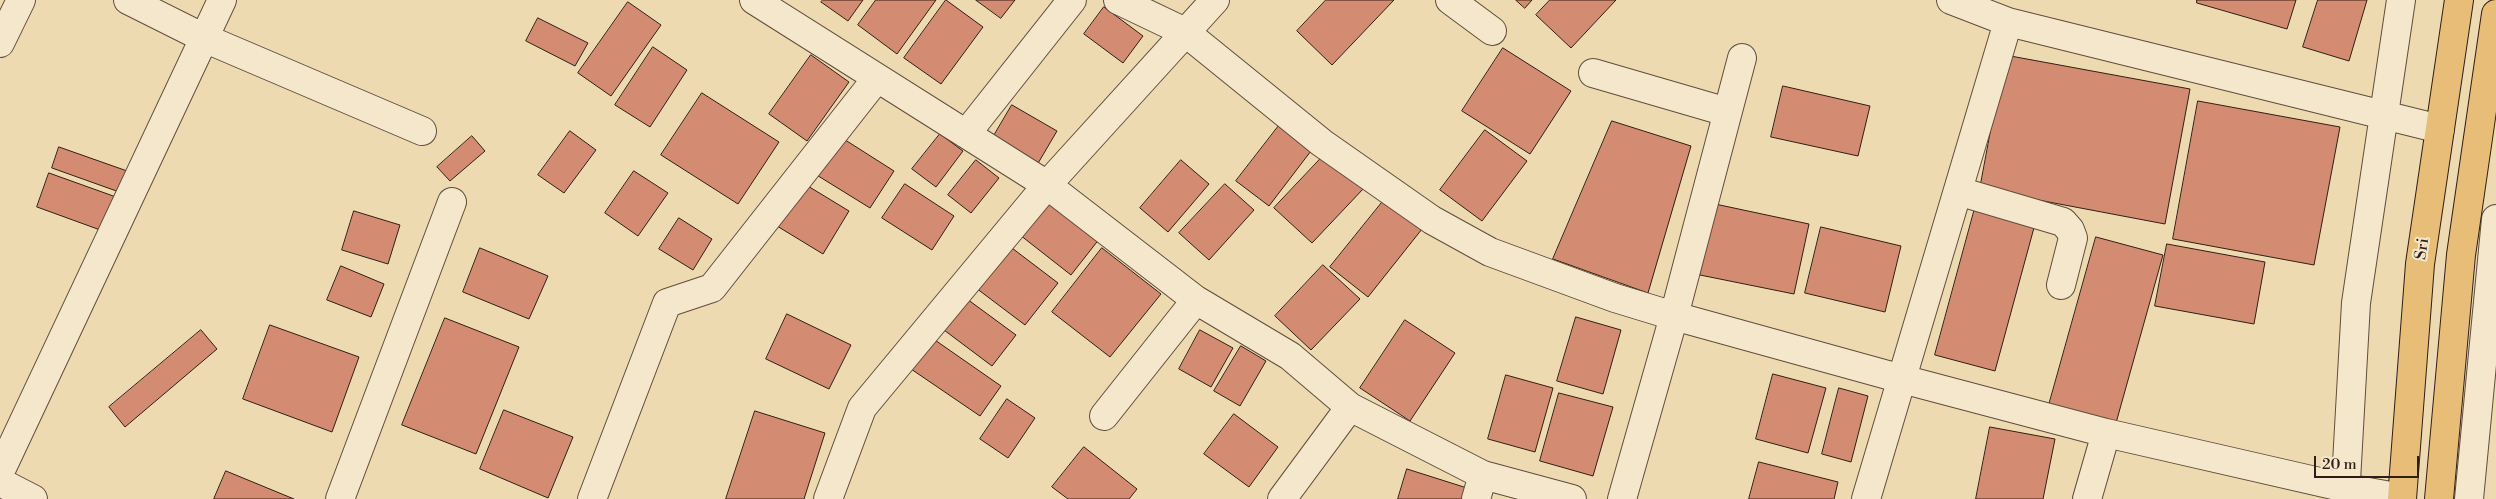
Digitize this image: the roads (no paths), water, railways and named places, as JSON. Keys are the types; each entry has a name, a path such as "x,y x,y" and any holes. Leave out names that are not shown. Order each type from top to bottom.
{"highway":[{"name":"Sri","path":"2402,498 2420,264 2459,0"},
{"path":"2439,499 2465,220 2496,14"}],"street":[{"path":"0,42 20,0"},
{"path":"128,0 204,38 422,132"},
{"path":"0,472 222,0"},
{"path":"754,0 1047,185 1196,300 1290,356 1350,407 1479,487 1572,499"},
{"path":"966,134 1072,0"},
{"path":"1118,0 1185,32 1322,143 1432,220 1490,252 1615,298 1902,379 2106,433 2346,493 2402,498"},
{"path":"828,499 862,408 1047,185 1215,0"},
{"path":"1450,0 1492,31"},
{"path":"1951,0 2008,22 2440,129"},
{"path":"2346,493 2356,303 2400,0"},
{"path":"1866,499 2008,22"},
{"path":"1622,499 1674,316 1742,58"},
{"path":"1593,73 1727,112"},
{"path":"592,499 667,303 712,288 877,78"},
{"path":"1958,192 2063,222 2070,230 2073,238 2061,285"},
{"path":"340,499 452,202"},
{"path":"2465,220 2496,225 2469,499"},
{"path":"1104,416 1196,300"},
{"path":"1282,499 1350,407"},
{"path":"2087,499 2106,433"},
{"path":"0,482 34,499"}]}
